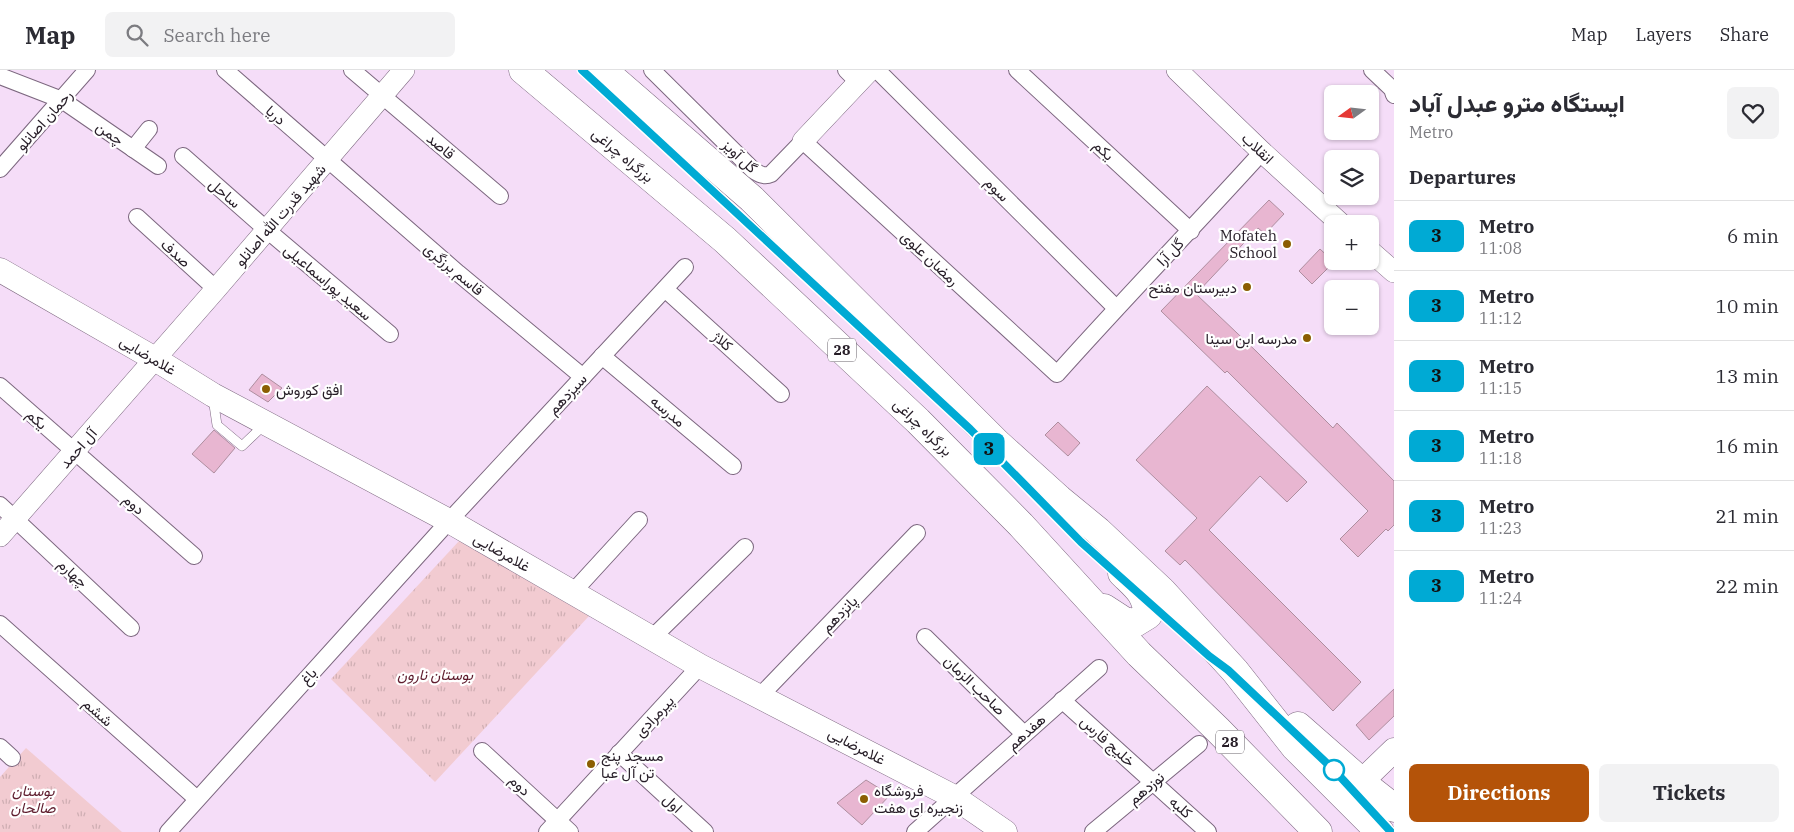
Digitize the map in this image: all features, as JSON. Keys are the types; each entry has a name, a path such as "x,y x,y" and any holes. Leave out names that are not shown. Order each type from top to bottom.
{"highway":[{"name":"بزرگراه چراغی","path":"523,70 725,240 911,414 1021,525 1139,654 1218,729 1318,832"},
{"path":"603,70 752,199 997,443 1162,590 1235,671 1295,747 1380,832"},
{"path":"1059,500 1080,528 1110,562 1142,593 1147,604 1148,615 1135,623 1124,621 1084,595"},
{"path":"1235,671 1361,782 1394,808"}],"main road":[{"name":"غلامرضایی","path":"0,270 155,359 213,395 449,521 700,666 954,797 1005,832"},
{"path":"1361,782 1394,750"}],"street":[{"name":"رحمان اصانلو","path":"0,169 87,70"},
{"name":"دریا","path":"225,70 328,159"},
{"name":"قاصد","path":"352,70 500,196"},
{"name":"شهید قدرت الله اصانلو","path":"155,359 404,70"},
{"name":"گل آویز","path":"652,70 753,170 766,176 771,174 803,141 858,74"},
{"name":"سوم","path":"877,70 1116,308"},
{"name":"یکم","path":"1017,70 1191,231"},
{"name":"انقلاب","path":"1177,70 1331,215"},
{"path":"1372,70 1392,89 1394,95"},
{"name":"چمن","path":"0,76 62,100 158,166"},
{"path":"133,149 149,129"},
{"name":"رمضان علوی","path":"803,141 1057,374"},
{"name":"گل آرا","path":"1057,374 1262,152"},
{"name":"ساحل","path":"183,156 267,230"},
{"name":"قاسم برزگری","path":"328,159 458,273 583,377"},
{"name":"صدف","path":"137,217 216,289"},
{"name":"سعید پوراسماعیلی","path":"267,230 390,334"},
{"path":"1379,258 1394,272"},
{"name":"سیزدهم","path":"449,521 685,267"},
{"name":"کلاژ","path":"665,288 781,394"},
{"name":"مدرسه","path":"602,356 733,466"},
{"name":"آل احمد","path":"0,536 8,511 74,452 155,359"},
{"name":"یکم","path":"0,387 74,452"},
{"name":"دوم","path":"74,452 194,556"},
{"name":"چهارم","path":"8,511 130,628"},
{"path":"573,592 639,520"},
{"name":"باغ","path":"168,832 449,521"},
{"name":"پانزدهم","path":"761,696 917,533"},
{"path":"652,638 744,547"},
{"name":"ششم","path":"0,624 197,799"},
{"name":"صاحب الزمان","path":"925,637 1024,734"},
{"name":"پیرمرادی","path":"552,826 700,666"},
{"name":"هفدهم","path":"915,832 1099,668"},
{"name":"خلیج فارس","path":"1062,700 1153,782"},
{"name":"نوزدهم","path":"1093,832 1199,744"},
{"name":"دوم","path":"482,751 552,826 570,832"},
{"name":"اول","path":"619,753 705,832"},
{"name":"کلبه","path":"1153,782 1208,832"}],"green space":[{"name":"بوستان نارون","path":"459,541 589,616 435,782 331,679"},
{"name":"بوستان صالحان","path":"26,748 122,832 0,832 0,777"}],"building":[{"path":"1269,200 1284,214 1265,234 1258,228 1196,294 1333,428 1337,423 1394,481 1394,525 1388,531 1386,529 1358,557 1340,539 1368,511 1227,371 1225,373 1161,311"},
{"path":"1320,249 1324,253 1324,270 1326,270 1312,284 1299,271"},
{"name":"افق کوروش","path":"262,374 282,388 268,402 249,390"},
{"path":"1207,386 1307,482 1287,502 1260,476 1209,530 1361,682 1333,711 1185,560 1180,565 1165,551 1197,518 1136,460"},
{"path":"1058,422 1080,443 1068,456 1045,435"},
{"path":"214,430 235,448 214,473 192,454"},
{"path":"1394,689 1394,716 1369,740 1356,725"},
{"name":"فروشگاه زنجیره ای هفت","path":"866,780 890,795 862,825 837,803"}],"metro line":[{"name":"3","path":"582,70 970,429 1081,542 1209,656 1228,670 1334,770 1391,832"}],"place":[{"name":"Mofateh School","path":"1287,244"},
{"name":"دبیرستان مفتح","path":"1247,287"},
{"name":"مدرسه ابن سینا","path":"1307,338"},
{"name":"افق کوروش","path":"266,389"},
{"name":"مسجد پنج تن آل عبا","path":"591,764"},
{"name":"فروشگاه زنجیره ای هفت","path":"864,799"}]}
